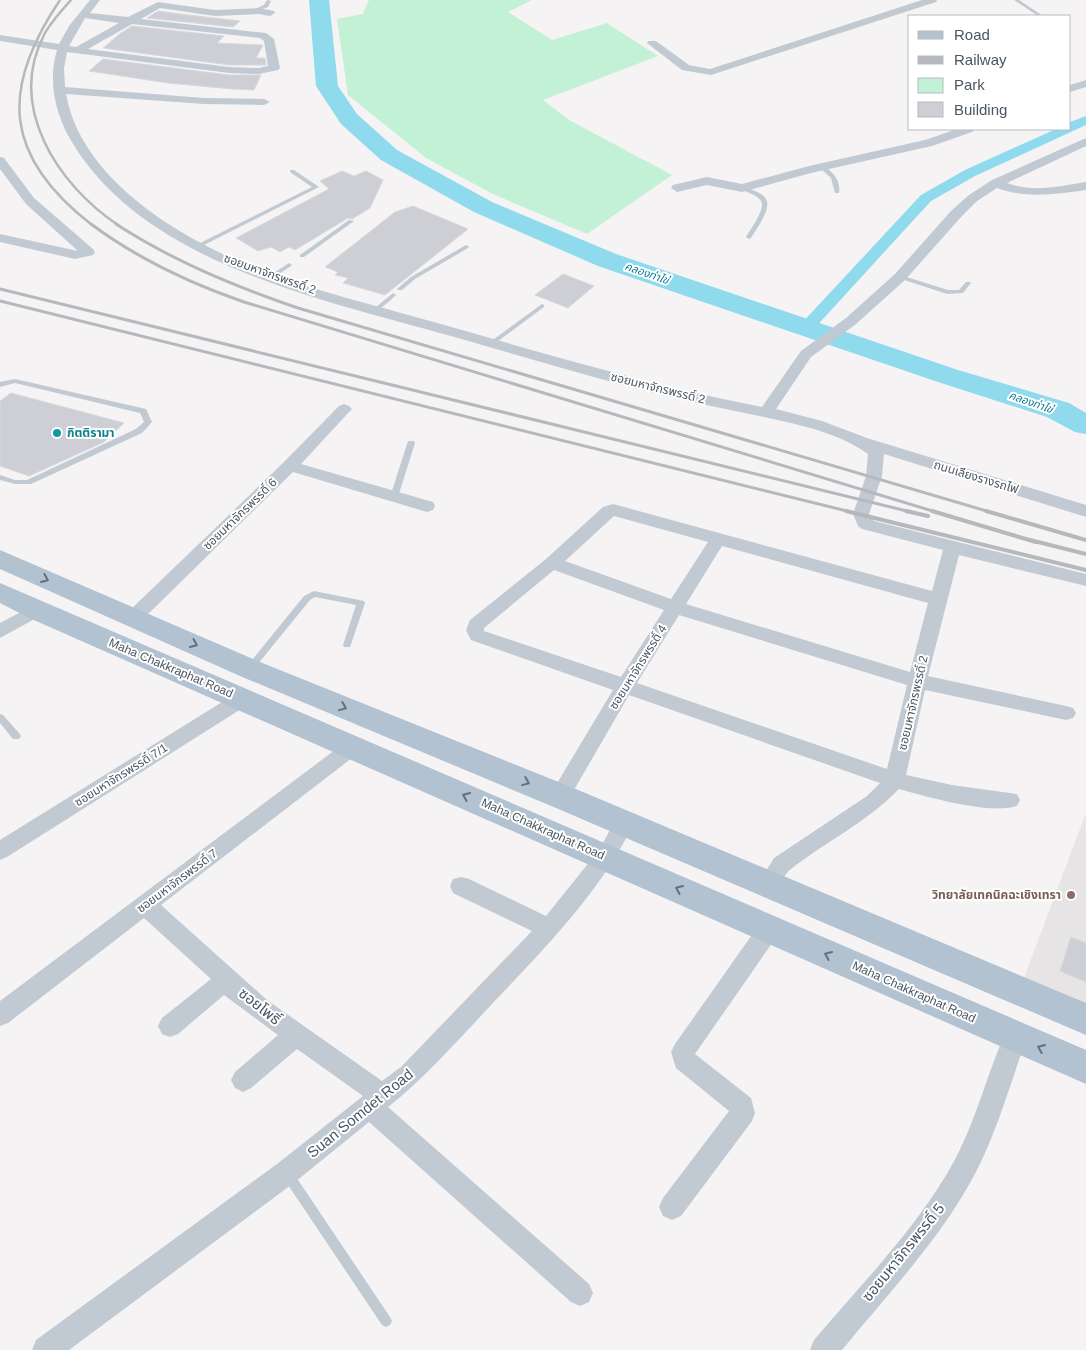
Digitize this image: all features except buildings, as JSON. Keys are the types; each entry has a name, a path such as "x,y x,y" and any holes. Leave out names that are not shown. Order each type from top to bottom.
{"main road":[{"path":"0,559 250,669 560,796 1086,1019"},
{"name":"Maha Chakkraphat Road","path":"0,592 36,610 354,746 1086,1067"}],"street":[{"name":"ซอยมหาจักรพรรดิ์ 2","path":"95,0 83,15 58,76 58,90 65,113 78,143 103,177 146,215 170,231 198,246 271,277 492,343 645,386 832,428 867,443"},
{"path":"652,43 686,68 711,72 932,0"},
{"path":"70,48 158,6 215,12 252,11 270,13"},
{"path":"0,38 206,68 264,72 274,68 269,39 262,35 229,33 83,15"},
{"path":"1071,89 1086,83"},
{"path":"58,90 204,101 264,102"},
{"path":"677,188 708,181 742,188 822,167 928,143 965,130"},
{"path":"766,413 783,385 806,354 870,304 900,277 956,214 973,198 996,183 1086,142"},
{"path":"0,161 30,201 88,252 75,255 0,238"},
{"path":"996,183 1013,191 1031,193 1086,186"},
{"name":"ซอยมหาจักรพรรดิ์ 6","path":"134,617 290,466 344,409"},
{"path":"867,443 876,452 874,476 861,514 864,522 868,525 1086,580"},
{"name":"ถนนเลียงรางรถไฟ","path":"867,443 1086,511"},
{"path":"290,466 427,506"},
{"path":"938,599 613,510 609,511 552,563 476,625 475,632 477,635 895,780 954,795 979,799 1010,800"},
{"name":"ซอยมหาจักรพรรดิ์ 4","path":"560,796 625,686 718,539"},
{"name":"ซอยมหาจักรพรรดิ์ 2","path":"895,780 917,681 952,547"},
{"path":"552,563 675,607 917,681 1066,713"},
{"path":"0,631 36,610"},
{"name":"ซอยมหาจักรพรรดิ์ 7/1","path":"0,851 242,699"},
{"name":"ซอยมหาจักรพรรดิ์ 7","path":"0,1015 354,746"},
{"path":"769,884 781,864 874,802 895,780"},
{"name":"Suan Somdet Road","path":"46,1350 286,1172 409,1075 549,928 606,856 624,823"},
{"path":"461,886 549,928"},
{"name":"ซอยโพธิ์","path":"145,905 259,1008 297,1034 377,1101"},
{"path":"672,1207 743,1113 742,1106 684,1060 683,1052 769,929"},
{"path":"170,1026 216,988 227,984 259,1008"},
{"path":"242,1080 297,1034"},
{"name":"ซอยมหาจักรพรรดิ์ 5","path":"824,1350 923,1232 955,1185 980,1135 1016,1036"},
{"path":"377,1101 580,1293"}],"lane":[{"path":"1016,0 1039,15"},
{"path":"252,11 266,6 269,1"},
{"path":"822,167 834,176 837,181 836,192"},
{"path":"198,246 316,187 292,171"},
{"path":"742,188 764,200 765,207 749,237"},
{"path":"302,256 351,221"},
{"path":"400,288 413,278 466,247"},
{"path":"271,277 289,265"},
{"path":"900,277 947,292 961,292 968,283"},
{"path":"377,309 393,295"},
{"path":"492,343 542,306"},
{"path":"0,385 15,381 133,408 143,411 148,422 139,431 28,482 15,482 0,477"},
{"path":"394,497 411,443"},
{"path":"250,669 307,598 314,594 361,603 347,645"},
{"path":"0,717 16,736"},
{"path":"286,1172 386,1321"}],"shaded area":[{"name":"วิทยาลัยเทคนิคฉะเชิงเทรา","path":"1086,813 1086,1004 1024,978"}],"green space":[{"path":"369,0 532,0 508,12 552,40 607,23 658,56 543,100 569,120 672,175 587,234 493,194 426,158 348,95 337,19 363,14"}],"waterway":[{"name":"คลองท่าไข่","path":"319,0 327,86 349,119 389,155 483,207 607,260 948,376 1058,410 1086,425"},
{"path":"1071,127 1086,120"},
{"path":"806,328 926,198 970,173 1064,130"}],"railway":[{"path":"60,0 40,32 27,63 20,92 20,120 27,147 41,173 63,199 92,225"},
{"path":"71,0 45,33 34,61 31,88 35,115 44,141 58,165 75,188 118,225"},
{"path":"91,224 109,237 164,269 203,287 244,302 936,512"},
{"path":"116,224 159,250 204,272 298,308 990,512"},
{"path":"0,289 911,512"},
{"path":"0,301 851,512"},
{"path":"846,511 1086,570"},
{"path":"906,511 928,516"},
{"path":"932,511 1036,542"},
{"path":"986,511 1086,540"},
{"path":"1030,540 1086,554"}],"place":[{"name":"กิตติรามา","path":"57,433"},
{"name":"วิทยาลัยเทคนิคฉะเชิงเทรา","path":"1071,895"}]}
